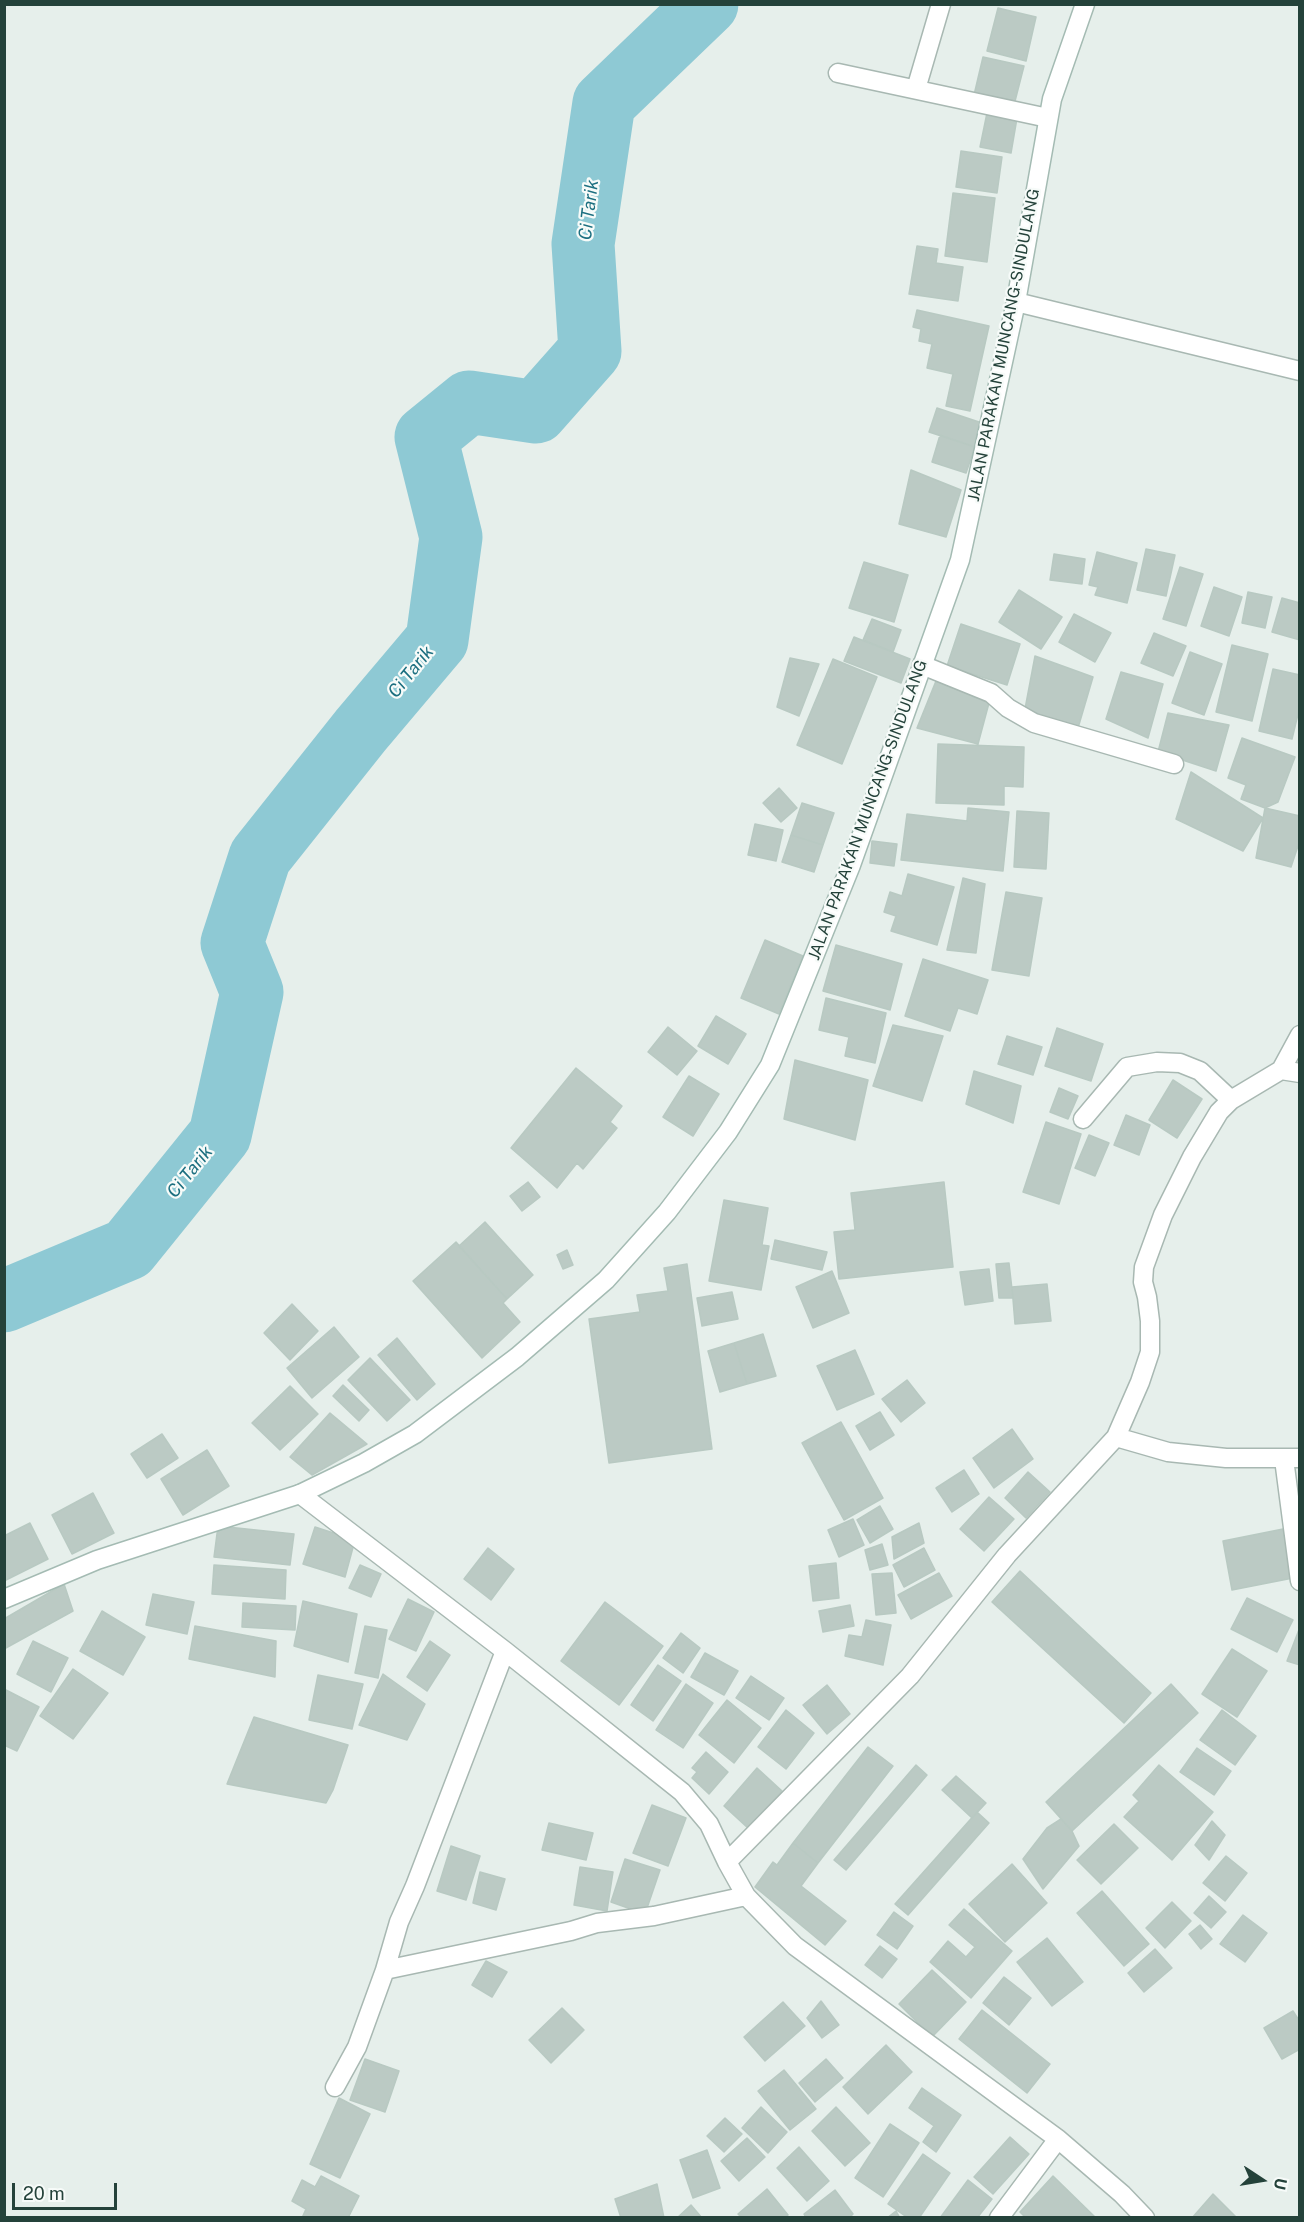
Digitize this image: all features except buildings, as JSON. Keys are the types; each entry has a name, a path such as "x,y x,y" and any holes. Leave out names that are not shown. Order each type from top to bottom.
{"street":[{"path":"916,89 941,4"},
{"name":"JALAN PARAKAN MUNCANG-SINDULANG","path":"4,1599 97,1560 300,1494 364,1463 415,1434 517,1357 606,1280 667,1212 728,1132 770,1065 851,865 960,560 1016,302 1052,99 1085,4"},
{"path":"838,73 1048,118"},
{"path":"1016,302 1299,371"},
{"path":"922,666 991,693 1008,708 1034,723 1174,764"},
{"path":"1281,1070 1299,1035"},
{"path":"1083,1119 1127,1067 1157,1062 1179,1064 1200,1071 1224,1094"},
{"path":"729,1867 910,1676 1007,1555 1116,1437 1140,1382 1150,1352 1149,1313 1143,1282 1144,1267 1163,1215 1192,1157 1218,1112 1224,1094 1281,1070 1299,1073"},
{"path":"1116,1437 1168,1452 1226,1458 1292,1459 1299,1581"},
{"path":"300,1494 505,1651 682,1792 709,1824 729,1867 744,1892 795,1946 1059,2139 1145,2217"},
{"path":"335,2088 357,2047 385,1970 399,1922 505,1651"},
{"path":"385,1970 571,1931 597,1923 654,1916 744,1892"},
{"path":"999,2217 1059,2139"}],"waterway":[{"name":"Ci Tarik","path":"4,1301 128,1249 220,1135 252,992 232,943 260,857 361,730 437,640 451,537 426,437 469,402 536,412 590,351 583,244 604,103 707,4"}]}
